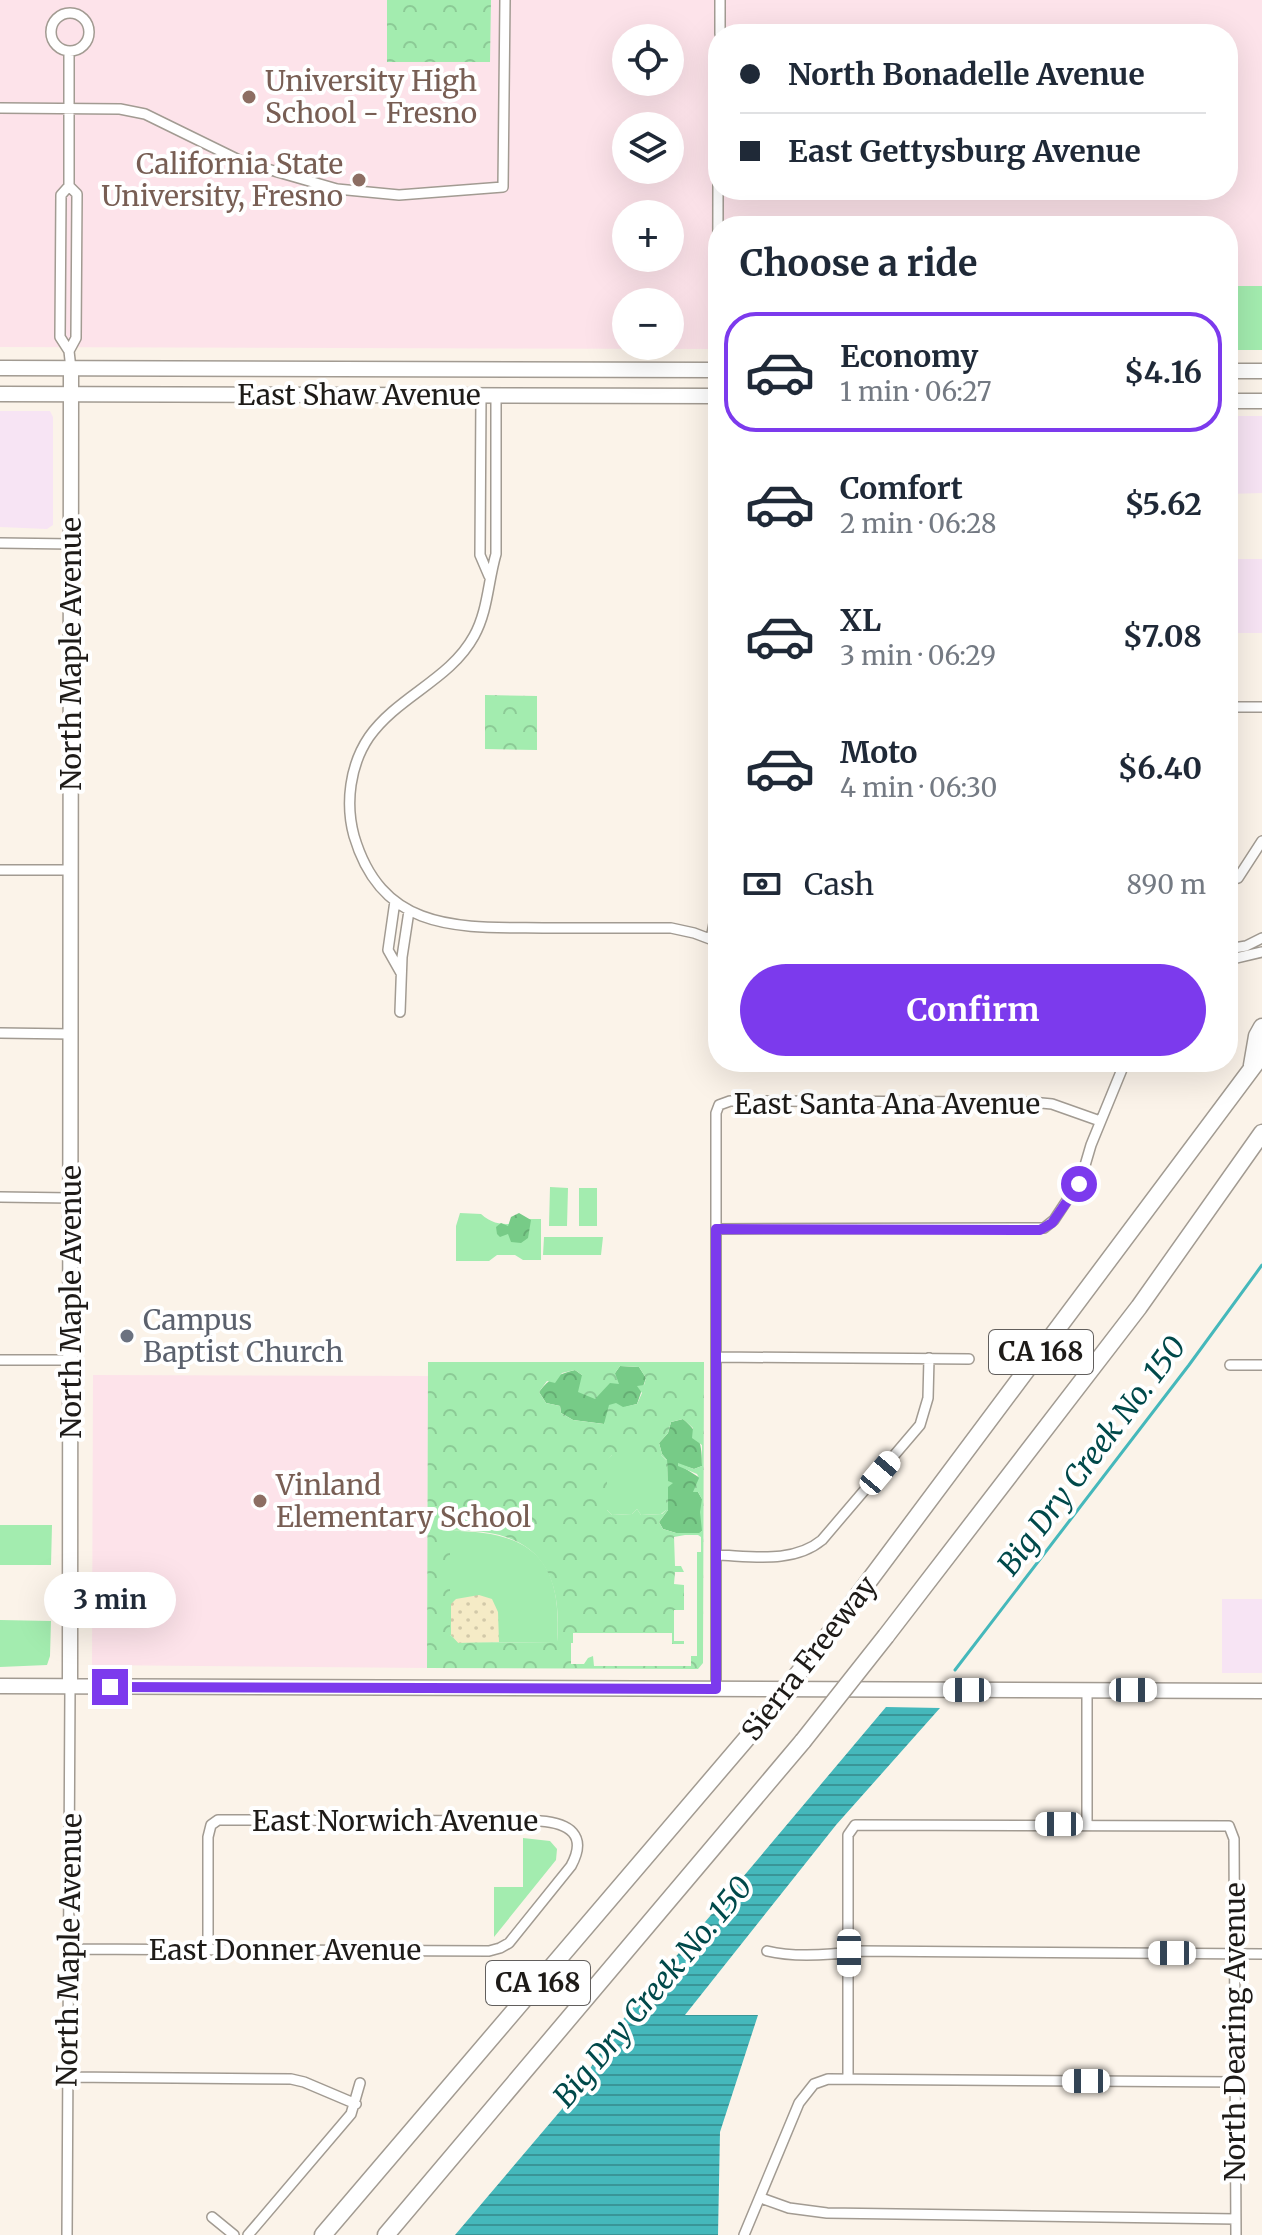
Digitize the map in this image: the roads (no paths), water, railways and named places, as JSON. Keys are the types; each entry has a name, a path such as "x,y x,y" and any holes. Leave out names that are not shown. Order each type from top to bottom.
{"highway":[{"path":"1251,1070 1257,1036 1262,1027"},
{"name":"Sierra Freeway","path":"323,2235 753,1731 830,1633 1262,1055"},
{"name":"Sierra Freeway","path":"386,2235 803,1741 1139,1307 1262,1133"}],"street":[{"path":"0,108 120,109 145,114 243,162 337,189 399,195 503,187 505,0"},
{"path":"720,0 720,24"},
{"path":"74,14 85,20 88,37 81,47 69,51 58,46 52,29 62,15 74,14"},
{"path":"69,51 69,186 61,195 60,337 69,351 71,369"},
{"path":"69,186 77,194 76,338 69,351"},
{"name":"East Shaw Avenue","path":"0,368 708,370"},
{"name":"North Maple Avenue","path":"67,2235 72,1034 71,369"},
{"path":"1238,371 1262,371"},
{"name":"East Shaw Avenue","path":"0,394 708,396"},
{"path":"488,395 480,555 489,576"},
{"path":"488,395 496,554 489,576 484,613 467,648 443,672 385,718 369,738 353,774 349,807 355,839 375,879 395,901 426,919 473,928 671,928 708,939"},
{"path":"1238,401 1262,401"},
{"path":"0,543 72,544"},
{"path":"1238,707 1262,707"},
{"path":"1238,878 1262,841"},
{"path":"0,870 71,870"},
{"path":"395,901 388,948 401,973"},
{"path":"400,1012 401,973 409,911"},
{"path":"1238,947 1262,938"},
{"path":"1238,960 1262,952"},
{"path":"0,1033 72,1034"},
{"path":"716,1689 716,1229 1044,1228 1054,1220 1079,1184 1121,1072"},
{"name":"East Santa Ana Avenue","path":"716,1229 716,1113 719,1105 730,1101 1031,1102 1052,1104 1100,1121"},
{"path":"0,1197 71,1198"},
{"path":"716,1357 969,1359"},
{"path":"716,1555 793,1555 810,1549 822,1540 920,1425 928,1398 929,1358"},
{"path":"0,1360 71,1360"},
{"path":"1230,1365 1262,1365"},
{"path":"0,1686 1262,1691"},
{"path":"848,2079 848,1835 852,1826 860,1823 1087,1825 1087,1690"},
{"name":"East Norwich Avenue","path":"208,1949 208,1837 211,1825 218,1820 540,1821 567,1827 576,1836 578,1851 571,1866 509,1943 500,1948"},
{"name":"North Dearing Avenue","path":"1087,1825 1226,1825 1232,1829 1236,2235"},
{"name":"East Donner Avenue","path":"70,1949 489,1951 500,1948"},
{"path":"767,1951 788,1954 1262,1954"},
{"path":"67,2077 291,2079 356,2104"},
{"path":"744,2235 799,2103 814,2084 828,2079 1235,2082"},
{"path":"248,2235 351,2114 360,2083"},
{"path":"761,2198 789,2208 827,2213 1236,2219"},
{"path":"212,2217 234,2235"}],"water":[{"path":"886,1707 940,1708 836,1825 685,2015 758,2015 720,2132 718,2235 455,2235 573,2096 614,2030"}],"waterway":[{"name":"Big Dry Creek No. 150","path":"955,1670 1262,1265"}],"place":[{"name":"University High School - Fresno","path":"249,97"},
{"name":"California State University, Fresno","path":"359,180"},
{"name":"Campus Baptist Church","path":"127,1336"},
{"name":"Vinland Elementary School","path":"260,1501"}]}
